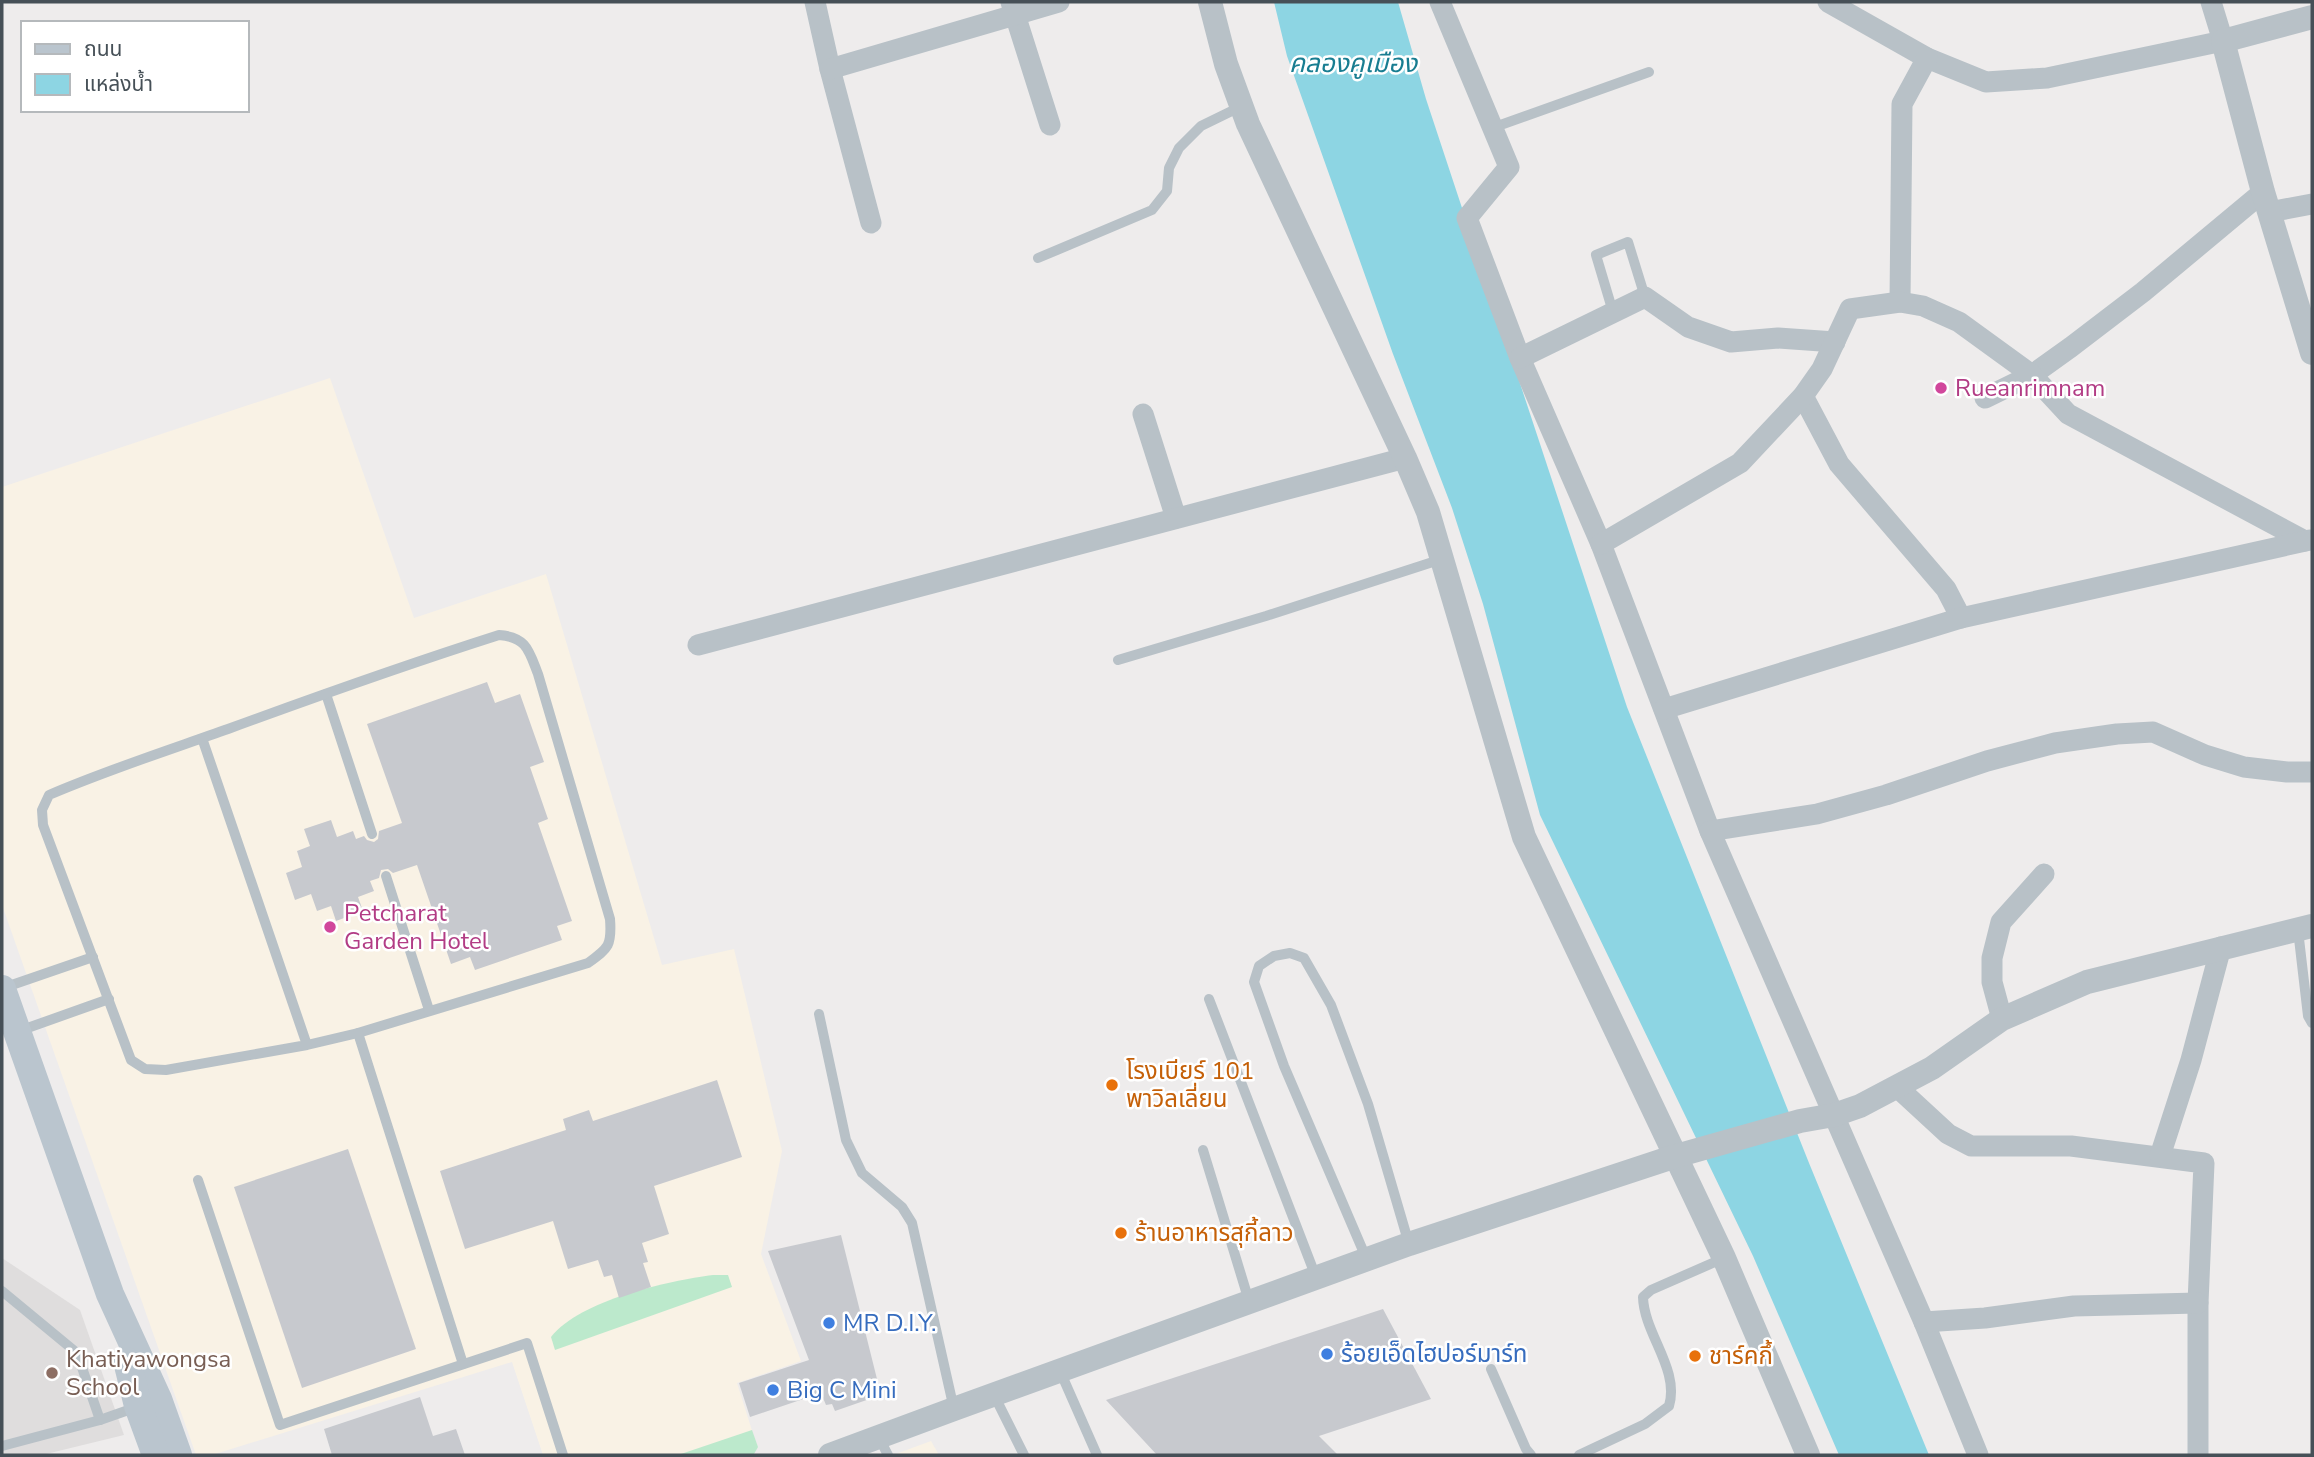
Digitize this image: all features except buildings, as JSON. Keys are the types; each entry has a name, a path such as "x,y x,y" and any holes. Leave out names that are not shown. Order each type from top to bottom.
{"main road":[{"path":"2,988 148,1403 156,1455"},
{"path":"148,1403 178,1455"}],"street":[{"path":"815,2 871,223"},
{"path":"830,69 1013,8 1059,2"},
{"path":"1210,2 1226,64 1248,124 1428,512 1524,837 1683,1154 1808,1455"},
{"path":"1440,2 1509,167 1467,218 1520,358 1601,544 1710,831 1924,1322 1978,1455"},
{"path":"1828,2 1927,58 1986,82 2047,78 2223,41 2312,17"},
{"path":"2211,2 2266,202 2312,353"},
{"path":"1013,8 1050,125"},
{"path":"1900,302 1902,104 1927,58"},
{"path":"1985,398 2032,375 2266,202 2312,204"},
{"path":"1520,358 1645,297 1688,327 1731,342 1778,338 1835,342"},
{"path":"1601,544 1740,463 1803,396 1822,369 1850,309 1900,302 1923,306 1959,322 2032,375 2068,414 2308,541"},
{"path":"1803,396 1839,464 1946,589 1961,618"},
{"path":"1143,414 1176,518"},
{"path":"698,645 1405,458"},
{"path":"1664,709 1961,618 2308,541"},
{"path":"1710,831 1817,814 2054,743 2116,734 2152,732 2205,755 2244,767 2312,772"},
{"path":"2002,1019 1992,982 1992,958 2001,922 2044,874"},
{"path":"830,1455 884,1447 954,1409 1409,1244 1683,1154 1860,1106 1932,1068 2002,1019 2087,982 2305,927"},
{"path":"2160,1156 2221,947"},
{"path":"1897,1087 1948,1134 1971,1146 2071,1146 2204,1163 2198,1303 2198,1455"},
{"path":"1924,1322 1985,1318 2074,1306 2198,1303"}],"lane":[{"path":"1492,128 1648,72"},
{"path":"1038,258 1152,210 1167,191 1169,168 1179,148 1201,126 1242,106"},
{"path":"1613,312 1596,255 1628,242 1645,297"},
{"path":"1118,660 1442,559"},
{"path":"499,635 515,636 527,647 538,674 610,919 611,937 606,950 588,963 358,1033 307,1045 166,1070 145,1069 131,1060 43,825 43,810 49,796 202,738 499,635"},
{"path":"326,694 372,834"},
{"path":"202,738 307,1045"},
{"path":"386,876 429,1010"},
{"path":"2305,927 2308,1017 2312,1023"},
{"path":"1367,1260 1283,1066 1254,982 1259,966 1274,956 1290,953 1304,958 1331,1005 1367,1104 1409,1244"},
{"path":"2,988 93,957"},
{"path":"17,1031 109,999"},
{"path":"1209,999 1316,1277"},
{"path":"819,1014 846,1140 862,1173 902,1207 912,1223 954,1409"},
{"path":"358,1033 463,1364"},
{"path":"1203,1150 1249,1301"},
{"path":"198,1180 281,1425 527,1343 563,1455"},
{"path":"1580,1455 1645,1424 1669,1406 1672,1385 1644,1311 1643,1297 1651,1290 1724,1258"},
{"path":"2,1291 77,1353 100,1420"},
{"path":"1491,1369 1526,1450 1531,1455"},
{"path":"1060,1371 1097,1455"},
{"path":"993,1395 1024,1455"},
{"path":"2,1446 100,1420 148,1403"}],"shaded area":[{"name":"Petcharat Garden Hotel","path":"330,378 414,618 546,574 662,965 734,949 782,1151 761,1254 801,1361 737,1383 755,1440 711,1455 543,1455 512,1362 212,1455 196,1455 2,905 2,487"},
{"name":"Khatiyawongsa School","path":"2,1258 80,1310 124,1435 42,1455 2,1455"},
{"path":"931,1441 939,1455 893,1455"}],"green space":[{"path":"713,1275 728,1275 732,1287 555,1350 551,1337 564,1324 603,1303 650,1287"},
{"path":"752,1430 758,1447 754,1454 678,1455"}],"water":[{"name":"คลองคูเมือง","path":"1274,2 1398,2 1426,99 1627,707 1929,1455 1839,1455 1753,1256 1540,815 1483,604 1452,508 1393,354 1287,56"}],"place":[{"name":"Rueanrimnam","path":"1941,388"},
{"name":"Petcharat Garden Hotel","path":"330,927"},
{"name":"โรงเบียร์ 101 พาวิลเลี่ยน","path":"1112,1085"},
{"name":"ร้านอาหารสุกี้ลาว","path":"1121,1233"},
{"name":"MR D.I.Y.","path":"829,1323"},
{"name":"ร้อยเอ็ดไฮปอร์มาร์ท","path":"1327,1354"},
{"name":"ชาร์คกึ้","path":"1695,1356"},
{"name":"Khatiyawongsa School","path":"52,1373"},
{"name":"Big C Mini","path":"773,1390"}]}
